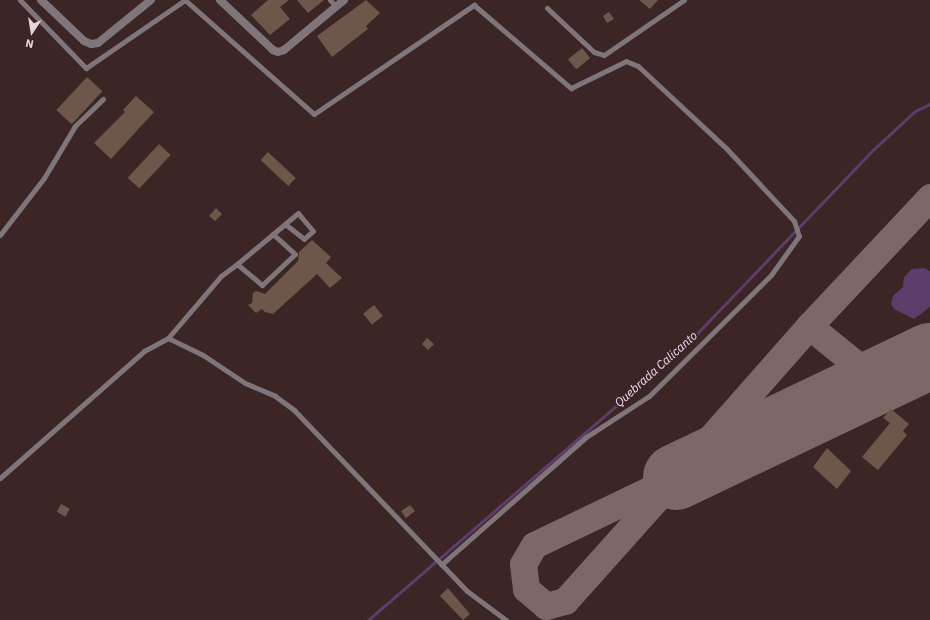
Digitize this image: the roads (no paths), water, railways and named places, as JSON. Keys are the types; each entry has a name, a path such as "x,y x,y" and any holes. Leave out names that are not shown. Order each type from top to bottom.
{"street":[{"path":"41,0 84,41 91,44 98,44 151,0"},
{"path":"220,0 273,50 278,52 284,50 333,3 344,0"}],"lane":[{"path":"20,0 86,68 185,0 314,114 474,5 571,88 626,61 638,66 726,148 794,221 799,236 771,275 649,396 586,437 441,565"},
{"path":"547,8 594,52 604,55 684,0"},
{"path":"0,235 44,178 75,126 103,99"},
{"path":"0,478 144,351 168,338 221,276 238,264 273,234 298,213 312,231 304,239 285,224"},
{"path":"238,264 262,284 277,273 295,254 273,234"},
{"path":"168,338 203,355 245,383 275,396 294,410 467,591 506,620"}],"waterway":[{"name":"Quebrada Calicanto","path":"368,620 683,348 874,149 915,111 930,104"}]}
